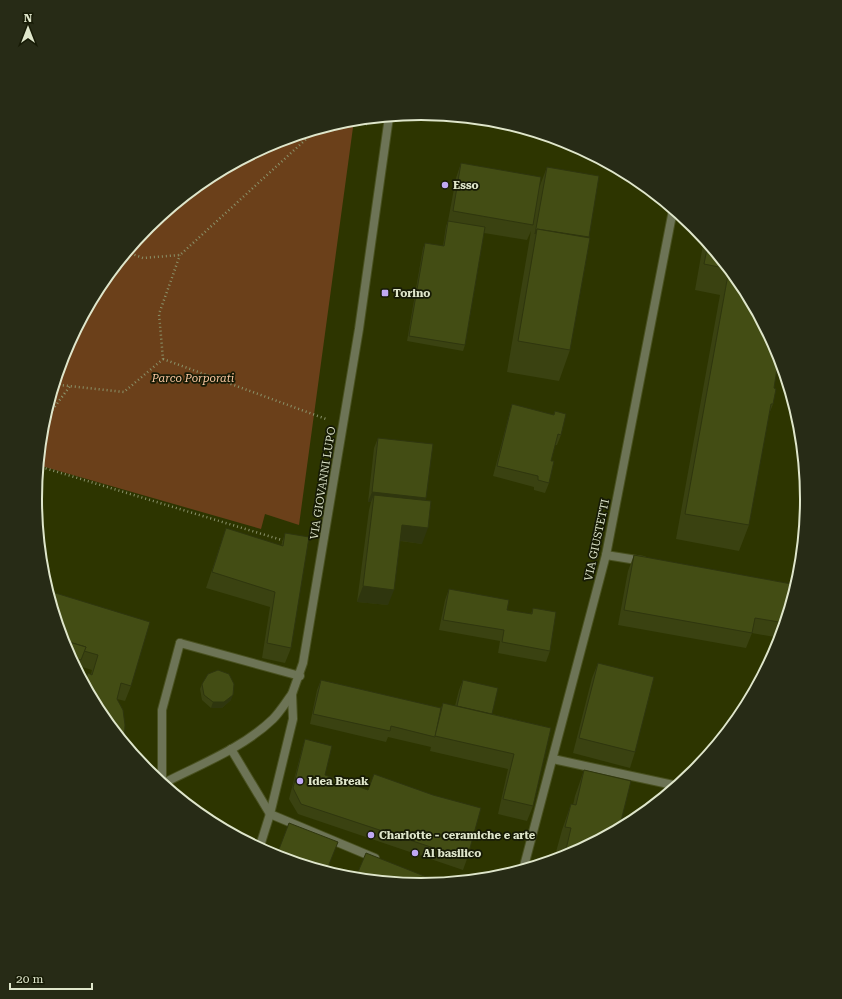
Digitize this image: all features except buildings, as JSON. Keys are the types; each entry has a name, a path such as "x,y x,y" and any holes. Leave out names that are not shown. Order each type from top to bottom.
{"street":[{"name":"VIA GIOVANNI LUPO","path":"261,843 270,814 293,719 292,694 304,663 359,329 388,122"},
{"name":"VIA GIUSTETTI","path":"525,864 606,555 672,216"},
{"path":"606,555 652,563"},
{"path":"162,776 162,710 180,643 300,676"},
{"path":"168,781 231,749 273,719 292,694"},
{"path":"231,749 270,814 384,863"},
{"path":"553,759 671,784"}],"path":[{"path":"163,359 159,314 180,255 307,138"},
{"path":"133,254 143,258 180,255"},
{"path":"163,359 344,425"},
{"path":"60,385 124,392 163,359"},
{"path":"53,409 70,386"},
{"path":"44,468 285,541"}],"green space":[{"name":"Parco Porporati","path":"353,127 299,525 265,514 261,529 44,467 49,426 62,378 81,332 106,289 120,269 153,232 190,199 210,184 232,171 276,149 323,133"}],"place":[{"name":"Esso","path":"445,185"},
{"name":"Torino","path":"385,293"},
{"name":"Idea Break","path":"300,781"},
{"name":"Charlotte - ceramiche e arte","path":"371,835"},
{"name":"Al basilico","path":"415,853"}]}
